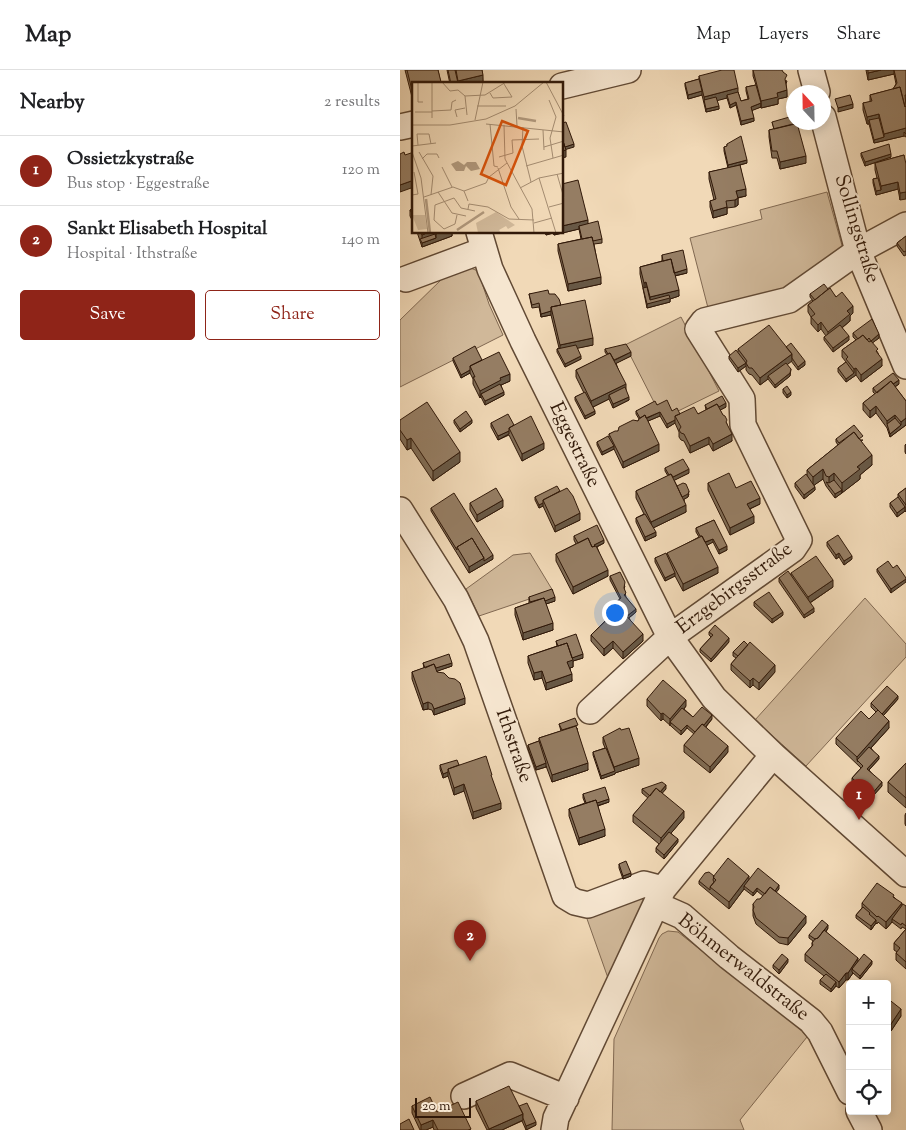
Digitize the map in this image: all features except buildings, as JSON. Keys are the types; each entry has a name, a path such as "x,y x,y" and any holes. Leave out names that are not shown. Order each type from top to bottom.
{"street":[{"path":"564,86 628,70"},
{"path":"811,70 815,85"},
{"name":"Sollingstraße","path":"827,130 858,251 906,366"},
{"path":"858,251 906,225"},
{"name":"Eggestraße","path":"406,279 482,241 490,269 523,341 670,637 714,698 773,755 906,874"},
{"name":"Erzgebirgsstraße","path":"670,637 793,549 799,540 743,425 742,399 698,329 704,321 789,300 858,251"},
{"name":"Ithstraße","path":"400,510 456,599 476,641 565,896 575,902 588,905 644,884 660,897"},
{"path":"590,711 670,637"},
{"path":"554,1130 556,1118 660,897 773,755"},
{"name":"Böhmerwaldstraße","path":"660,897 729,956 811,1021 820,1032 846,1084"},
{"path":"464,1096 510,1074 566,1098"},
{"path":"861,1115 869,1130"}],"shaded area":[{"path":"827,192 843,249 795,286 708,308 690,238 762,219 760,210"},
{"path":"468,267 478,271 489,304 503,335 400,387 400,320 445,276"},
{"path":"681,317 719,391 672,414 657,408 625,345"},
{"path":"530,553 553,591 479,616 466,589 513,555"},
{"path":"865,598 906,644 906,657 806,766 755,720"},
{"path":"641,896 644,900 608,978 586,916"},
{"path":"668,931 678,932 799,1028 807,1037 740,1120 744,1130 612,1130 614,1039 659,938"}],"place":[{"name":"Ossietzkystraße","path":"859,820"},
{"name":"Sankt Elisabeth Hospital","path":"470,961"}]}
